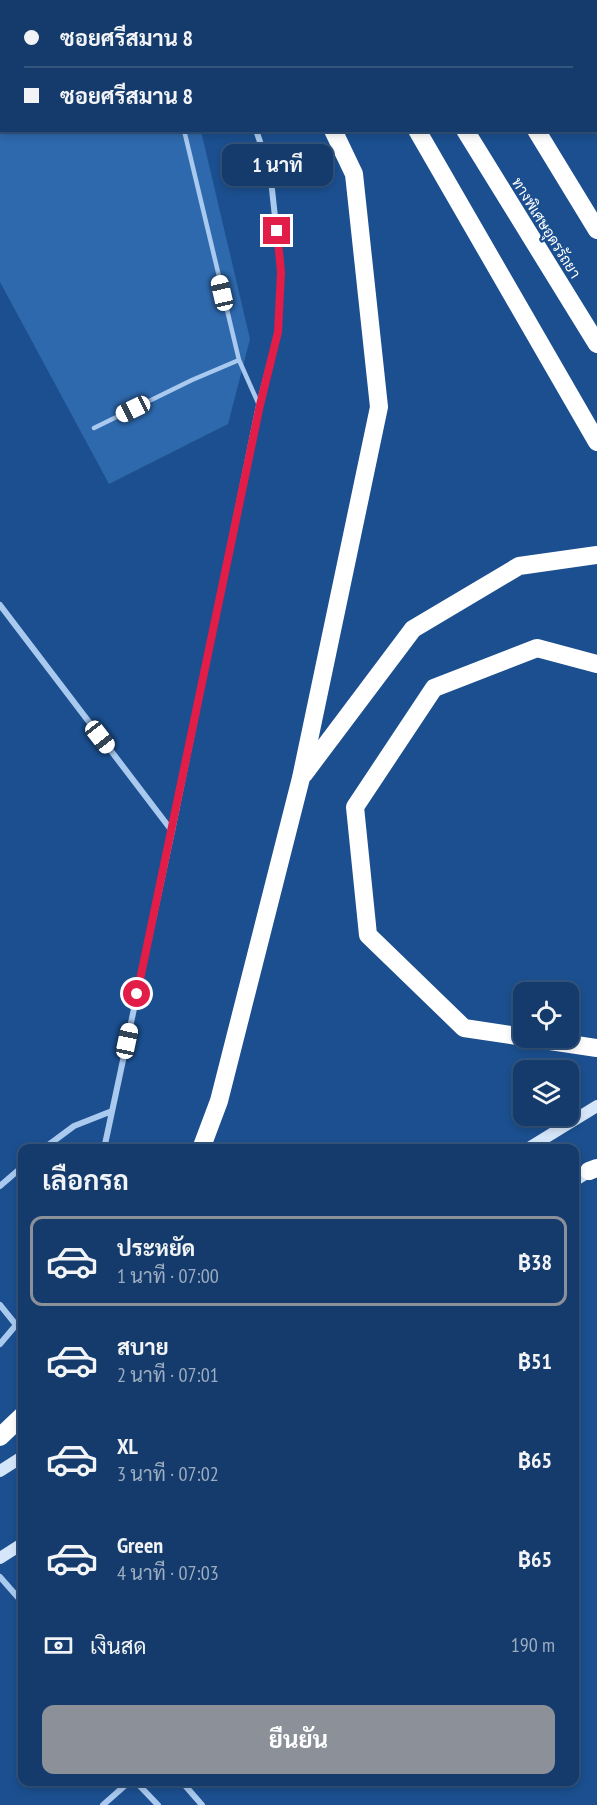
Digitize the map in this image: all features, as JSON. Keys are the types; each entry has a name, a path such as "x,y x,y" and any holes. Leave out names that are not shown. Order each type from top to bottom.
{"highway":[{"path":"203,1144 219,1101 301,778 379,406 354,174 334,132"},
{"path":"418,132 597,442"},
{"name":"ทางพิเศษอุดรรัถยา","path":"466,132 597,344"},
{"path":"537,132 597,230"},
{"path":"301,778 413,629 519,566 597,555"},
{"path":"513,1035 464,1028 368,935 355,807 434,688 537,648 597,664"},
{"path":"579,1045 597,1048"},
{"path":"0,1437 18,1420"}],"main road":[{"path":"535,1144 597,1106"},
{"path":"0,1471 18,1460"},
{"path":"0,1558 18,1547"}],"street":[{"path":"105,1144 260,405 278,332 281,272 270,171 257,132"},
{"path":"0,605 172,831"},
{"path":"50,1144 74,1126 112,1111"},
{"path":"0,1186 18,1170"},
{"path":"0,1305 17,1326 0,1344"},
{"path":"0,1577 18,1597"},
{"path":"104,1805 125,1786"},
{"path":"140,1786 158,1805"},
{"path":"185,1786 202,1805"}],"lane":[{"path":"184,132 239,360 260,405"},
{"path":"94,428 192,380 239,360"}],"shaded area":[{"path":"0,132 201,132 250,339 228,424 109,484 0,282"}],"route":[{"path":"137,994 260,405 278,332 281,272 277,231"}]}
